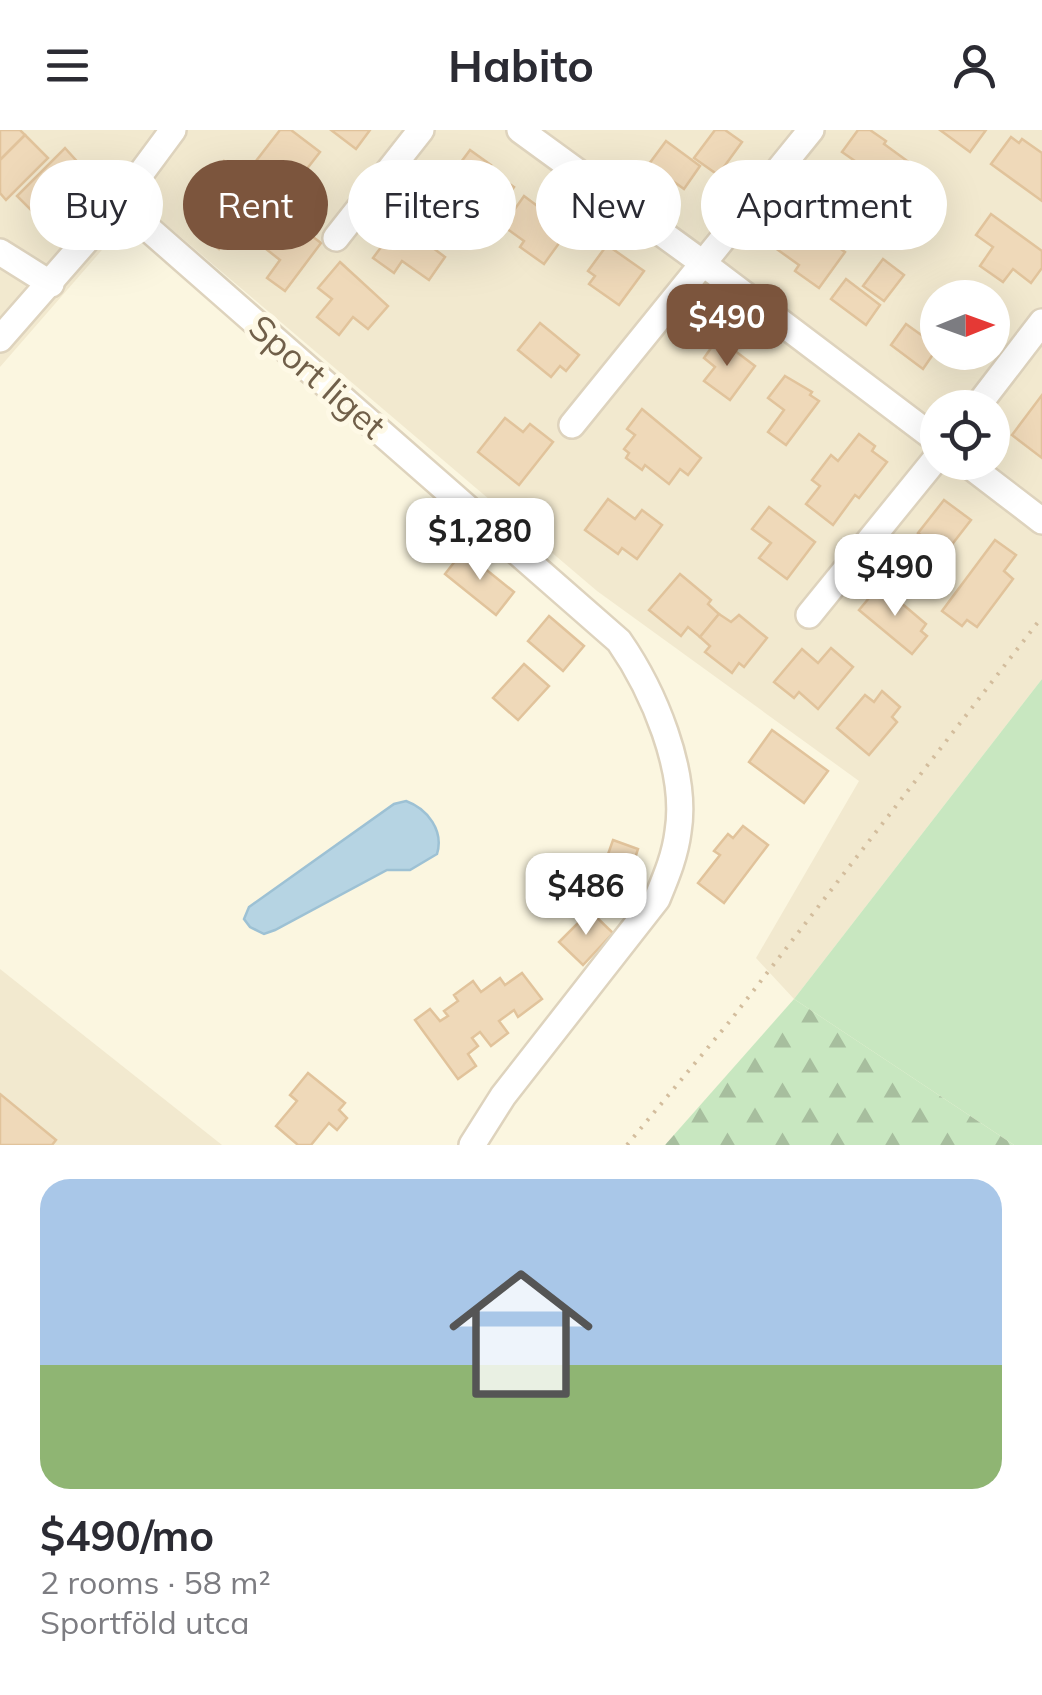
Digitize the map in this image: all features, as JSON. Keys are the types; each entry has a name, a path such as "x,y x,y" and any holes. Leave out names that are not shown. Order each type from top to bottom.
{"street":[{"path":"151,160 173,130"},
{"path":"336,238 420,130"},
{"path":"520,130 920,428"},
{"path":"572,424 811,130"},
{"name":"Sport liget","path":"163,242 619,642 641,672 659,711 675,778 679,828 671,866 657,899 503,1096 472,1145"},
{"path":"0,339 79,250"},
{"path":"0,252 50,284"},
{"path":"990,390 1042,322"},
{"path":"808,615 920,478"},
{"path":"988,480 1042,521"}],"path":[{"path":"626,1145 730,1021 1042,617"}],"shaded area":[{"path":"0,130 1042,130 1042,679 794,999 756,958 859,781 597,591 196,250 328,250 328,160 183,160 183,239 163,222 163,160 30,160 30,250 102,250 0,367"},
{"path":"0,969 222,1145 0,1145"}],"green space":[{"path":"1042,679 1042,1145 1014,1145 794,999"},
{"path":"794,999 1014,1145 665,1145"}],"water":[{"path":"406,801 421,809 432,822 438,837 437,854 410,870 387,870 275,930 264,934 250,927 244,919 249,907 394,804"}],"building":[{"path":"0,130 20,130 25,135 0,160"},
{"path":"280,130 291,130 320,152 314,160 257,160"},
{"path":"331,130 370,130 356,149"},
{"path":"715,130 725,130 742,142 729,160 701,163 694,158"},
{"path":"858,130 870,130 906,160 854,160 842,152"},
{"path":"940,130 986,130 970,152"},
{"path":"25,135 48,158 30,160 30,176 6,200 0,193 0,160"},
{"path":"1011,137 1019,143 1022,139 1042,153 1042,201 991,164"},
{"path":"666,141 700,166 684,189 681,160 652,160"},
{"path":"65,148 76,160 53,160"},
{"path":"470,150 484,160 463,160"},
{"path":"30,183 30,209 17,196"},
{"path":"524,196 536,205 536,250 554,250 544,264 520,247 524,241 516,235 516,207"},
{"path":"991,214 1042,251 1042,268 1031,283 1013,269 1000,280 980,266 993,247 976,235"},
{"path":"267,250 316,250 285,291 267,278 280,260"},
{"path":"379,250 436,250 445,257 429,280 402,261 394,273 373,258"},
{"path":"603,250 614,250 644,271 619,305 589,284 595,276 588,271"},
{"path":"778,250 845,252 819,288 795,271 799,265"},
{"path":"883,259 904,275 884,301 863,286"},
{"path":"340,262 388,306 368,329 353,317 339,335 317,317 332,299 318,288"},
{"path":"846,279 880,305 866,325 831,299"},
{"path":"540,323 579,355 566,371 560,366 551,377 518,350"},
{"path":"906,324 920,334 920,367 891,345"},
{"path":"718,338 755,366 730,400 704,381 715,367 704,358"},
{"path":"785,376 812,392 810,395 819,401 786,445 768,432 784,410 768,398"},
{"path":"1042,395 1042,458 1012,435"},
{"path":"642,409 701,458 688,475 680,469 669,484 645,465 642,470 626,458 629,453 624,449 635,435 627,429"},
{"path":"505,418 523,432 530,424 553,442 519,485 478,452"},
{"path":"859,434 887,462 833,525 806,504 820,486 812,480 831,455 838,461"},
{"path":"608,499 635,519 642,510 662,525 637,559 622,548 618,554 585,530"},
{"path":"944,500 971,520 943,556 918,533"},
{"path":"769,507 815,542 787,579 759,558 771,543 752,529"},
{"path":"995,540 1016,555 1004,571 1013,579 977,627 967,620 962,626 942,611"},
{"path":"463,551 514,592 496,615 445,574"},
{"path":"680,574 711,600 708,604 719,614 700,637 688,627 681,636 649,610"},
{"path":"880,585 926,624 921,631 927,636 912,654 859,610"},
{"path":"719,614 731,622 739,615 767,638 744,667 739,663 732,673 705,652 710,646 700,637"},
{"path":"549,616 584,646 563,671 528,641"},
{"path":"831,648 853,667 818,709 799,692 794,698 774,682 802,649 818,663"},
{"path":"524,664 549,686 518,720 493,698"},
{"path":"882,691 900,707 892,717 897,722 869,755 837,728 865,695 874,702"},
{"path":"772,730 828,771 804,803 749,762"},
{"path":"743,826 768,845 724,903 698,883 720,855 714,851 728,834 733,838"},
{"path":"613,840 638,849 626,886 600,877"},
{"path":"590,911 613,933 583,965 559,942"},
{"path":"522,973 542,999 518,1017 514,1010 499,1021 508,1033 491,1046 480,1032 472,1038 478,1046 468,1054 476,1066 458,1079 415,1020 430,1009 440,1021 448,1016 444,1011 458,1001 454,995 473,981 481,992 500,978 505,985"},
{"path":"308,1073 345,1103 339,1110 347,1118 337,1130 329,1123 311,1145 298,1145 276,1126 297,1101 290,1095"},
{"path":"0,1094 56,1140 52,1145 0,1145"}]}
